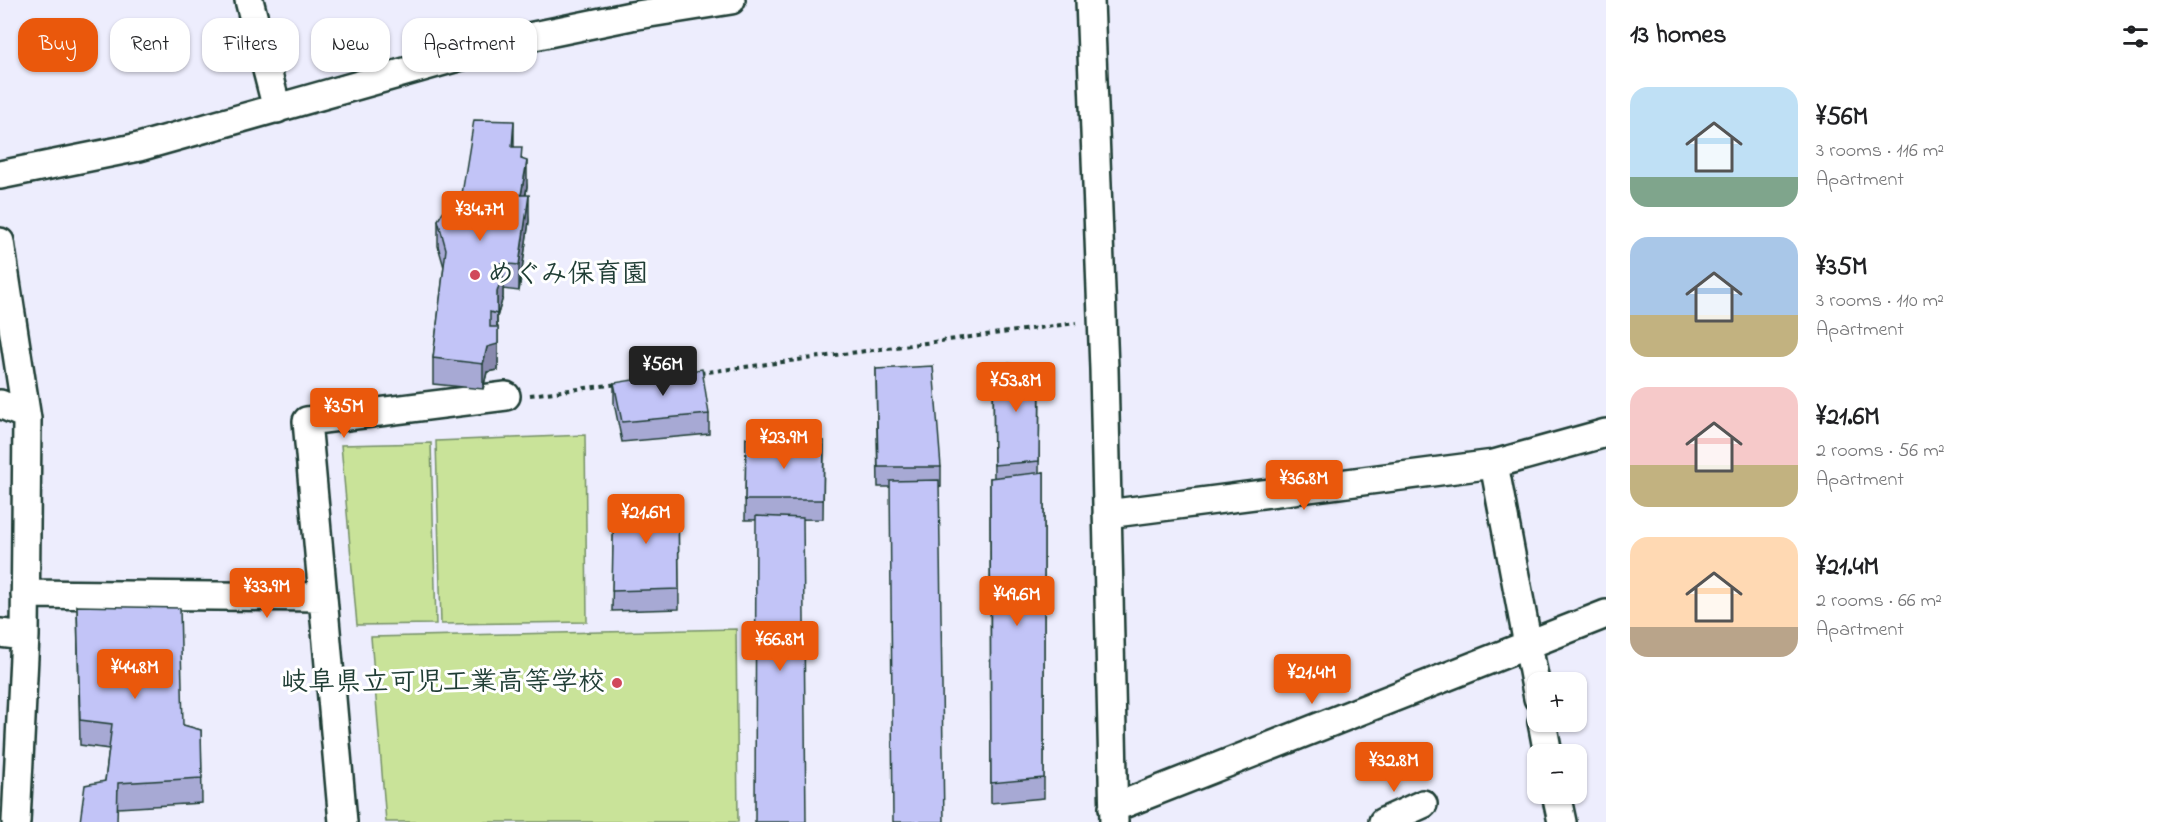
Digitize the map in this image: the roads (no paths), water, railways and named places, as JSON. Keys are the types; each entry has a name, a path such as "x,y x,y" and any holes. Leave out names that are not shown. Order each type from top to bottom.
{"street":[{"path":"249,0 277,109"},
{"path":"0,175 139,147 631,8 731,0"},
{"path":"1089,0 1102,320 1114,815 1527,644 1606,614"},
{"path":"0,242 26,415 25,594 12,634 16,822 0,820"},
{"path":"344,822 308,421 506,396"},
{"path":"0,404 26,415"},
{"path":"1107,514 1494,464 1606,433"},
{"path":"1494,464 1533,672"},
{"path":"25,594 323,597"},
{"path":"1383,822 1423,804"},
{"path":"1558,804 1562,822"}],"place":[{"name":"めぐみ保育園","path":"475,275"},
{"name":"岐阜県立可児工業高等学校","path":"617,683"}]}
